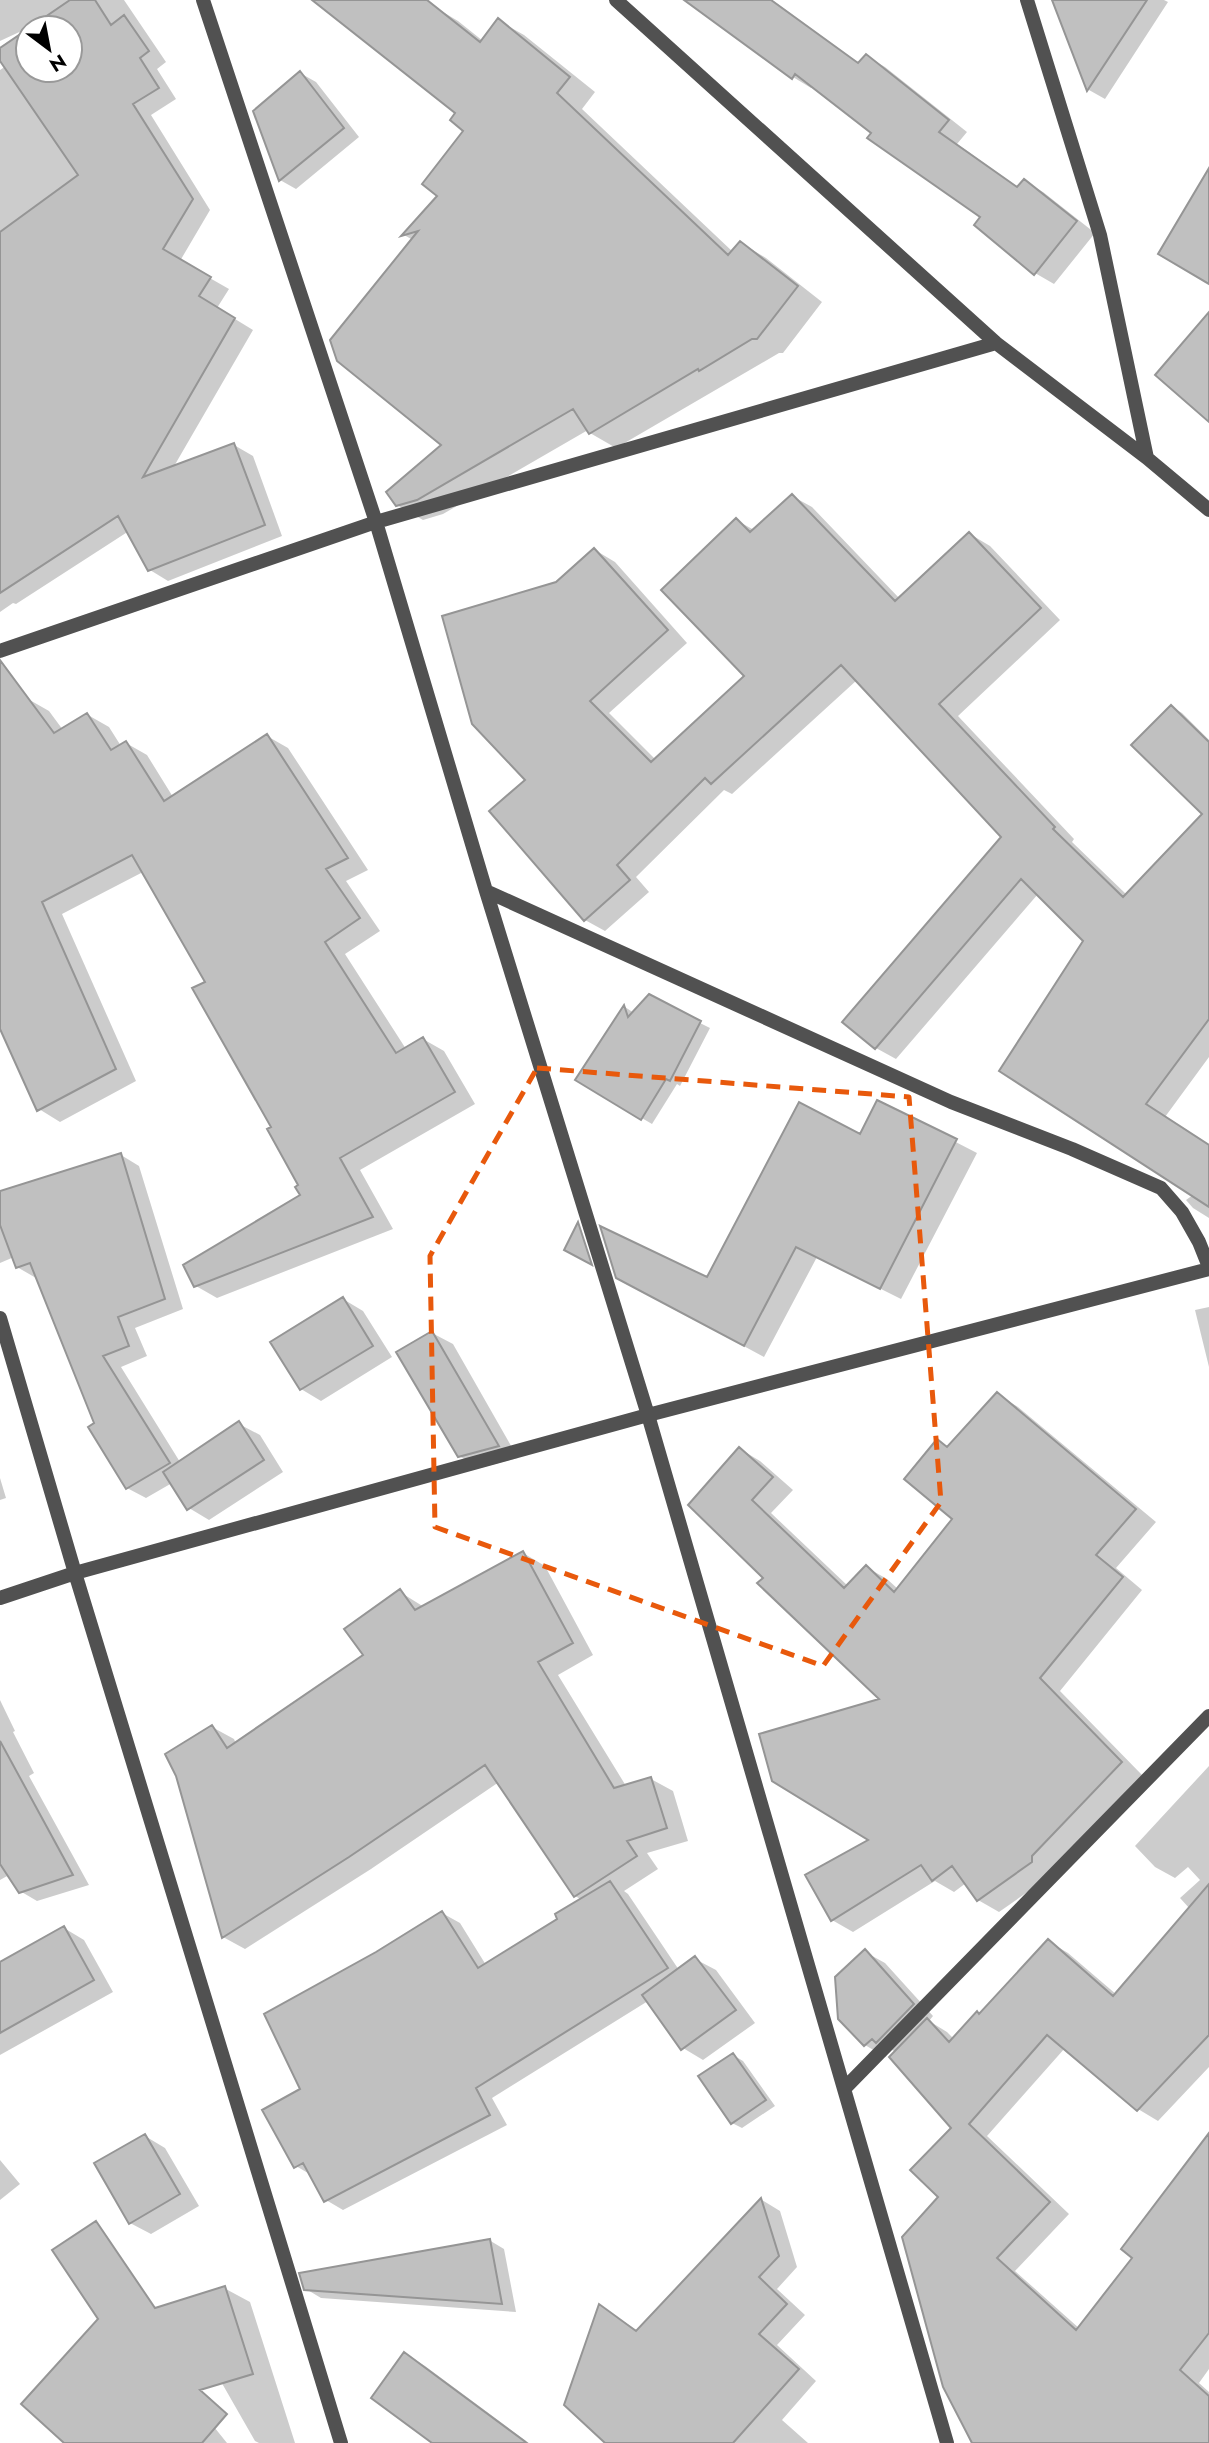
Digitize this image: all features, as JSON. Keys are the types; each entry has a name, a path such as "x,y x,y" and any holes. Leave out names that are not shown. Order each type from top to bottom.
{"street":[{"path":"203,0 376,522 486,891 648,1415 947,2443"},
{"path":"616,0 996,343 1147,458 1209,510"},
{"path":"1027,0 1100,235 1147,458"},
{"path":"0,651 376,522 996,343"},
{"path":"0,1598 75,1573 648,1415 1209,1268 1199,1242 1182,1212 1161,1188 1072,1149 951,1102 486,891"},
{"path":"0,1318 75,1573 341,2443"},
{"path":"845,2088 1209,1716"}],"highlighted area":[{"path":"537,1068 909,1097 941,1502 823,1666 435,1527 430,1256"}],"building":[{"path":"70,0 95,0 111,25 124,15 149,51 140,58 159,88 133,104 193,199 163,249 211,277 199,296 235,318 143,477 234,443 265,525 148,571 118,516 0,593 0,232 78,175 16,84 84,84 84,14 50,14"},
{"path":"312,0 427,0 480,42 498,18 570,77 557,93 728,255 740,241 798,286 757,339 752,339 699,371 698,369 589,434 573,409 417,500 396,506 386,492 441,445 337,361 330,340 418,231 401,236 437,196 422,184 463,131 450,120 455,113"},
{"path":"684,0 771,0 858,63 866,54 949,120 939,132 1017,187 1024,179 1077,221 1034,275 974,225 980,217 867,138 871,133 795,74 792,79"},
{"path":"1052,0 1147,0 1087,91"},
{"path":"14,38 14,81 0,61 0,48"},
{"path":"300,71 344,128 279,181 253,111"},
{"path":"1209,168 1209,284 1158,254"},
{"path":"1209,312 1209,422 1155,375"},
{"path":"792,494 895,601 969,532 1041,608 939,704 1055,827 1053,829 1123,897 1202,814 1131,745 1171,705 1209,742 1209,1019 1146,1104 1209,1145 1209,1207 999,1071 1083,941 1021,879 875,1049 842,1022 1001,837 841,665 711,784 705,778 617,865 630,880 584,921 489,811 525,780 472,724 442,616 556,582 594,548 668,630 590,701 651,762 744,676 661,590 736,518 750,532"},
{"path":"0,660 54,733 87,713 111,750 126,741 164,801 267,734 348,858 326,869 360,918 325,942 396,1053 423,1037 455,1092 340,1158 373,1217 194,1287 183,1265 300,1195 295,1187 298,1185 267,1129 271,1127 192,988 205,982 132,855 42,902 116,1069 37,1111 0,1029"},
{"path":"649,994 701,1021 670,1081 666,1079 641,1120 575,1080 624,1005 628,1017"},
{"path":"877,1100 957,1139 880,1289 796,1247 744,1346 616,1278 600,1226 707,1277 799,1102 860,1134"},
{"path":"121,1153 165,1299 118,1317 129,1346 103,1356 170,1463 126,1489 88,1427 94,1423 30,1263 16,1268 0,1225 0,1191"},
{"path":"578,1222 592,1265 564,1250"},
{"path":"343,1297 373,1346 300,1390 270,1342"},
{"path":"432,1331 499,1446 458,1457 396,1352"},
{"path":"997,1392 1136,1509 1096,1555 1123,1577 1040,1678 1122,1762 1032,1856 1032,1862 977,1901 952,1866 932,1881 921,1865 831,1921 805,1875 868,1840 772,1781 759,1734 879,1699 757,1583 763,1578 688,1505 739,1447 773,1477 752,1500 844,1588 866,1565 894,1592 952,1519 904,1479 937,1439 947,1447"},
{"path":"239,1421 264,1460 187,1510 163,1472"},
{"path":"523,1551 573,1643 538,1662 614,1788 651,1777 667,1828 627,1841 637,1856 574,1897 485,1765 349,1857 222,1938 176,1776 165,1754 212,1725 227,1748 363,1655 344,1629 400,1589 415,1610"},
{"path":"0,1741 73,1875 19,1893 0,1864"},
{"path":"610,1881 668,1968 476,2088 490,2115 324,2202 303,2163 294,2168 262,2110 300,2089 264,2014 376,1952 442,1911 478,1968 557,1919 555,1914"},
{"path":"1209,1884 1209,2035 1137,2111 1047,2035 969,2124 1050,2202 997,2258 1076,2330 1132,2258 1121,2249 1209,2133 1209,2333 1180,2370 1209,2396 1209,2443 972,2443 943,2387 902,2237 938,2197 910,2170 951,2128 889,2057 927,2018 949,2042 977,2011 979,2014 1048,1939 1113,1996"},
{"path":"64,1926 94,1980 0,2033 0,1962"},
{"path":"865,1949 914,2004 876,2043 872,2039 864,2046 838,2019 835,1977"},
{"path":"695,1956 736,2010 681,2050 642,1995"},
{"path":"733,2053 766,2100 731,2124 698,2076"},
{"path":"145,2134 180,2194 129,2224 94,2163"},
{"path":"761,2198 779,2256 759,2277 787,2304 759,2334 799,2369 733,2443 605,2443 564,2405 599,2304 636,2331"},
{"path":"96,2221 155,2308 225,2286 253,2374 200,2390 227,2414 202,2443 64,2443 21,2404 98,2319 52,2250"},
{"path":"490,2239 502,2304 304,2290 299,2273"},
{"path":"404,2352 527,2443 432,2443 371,2398"}]}
